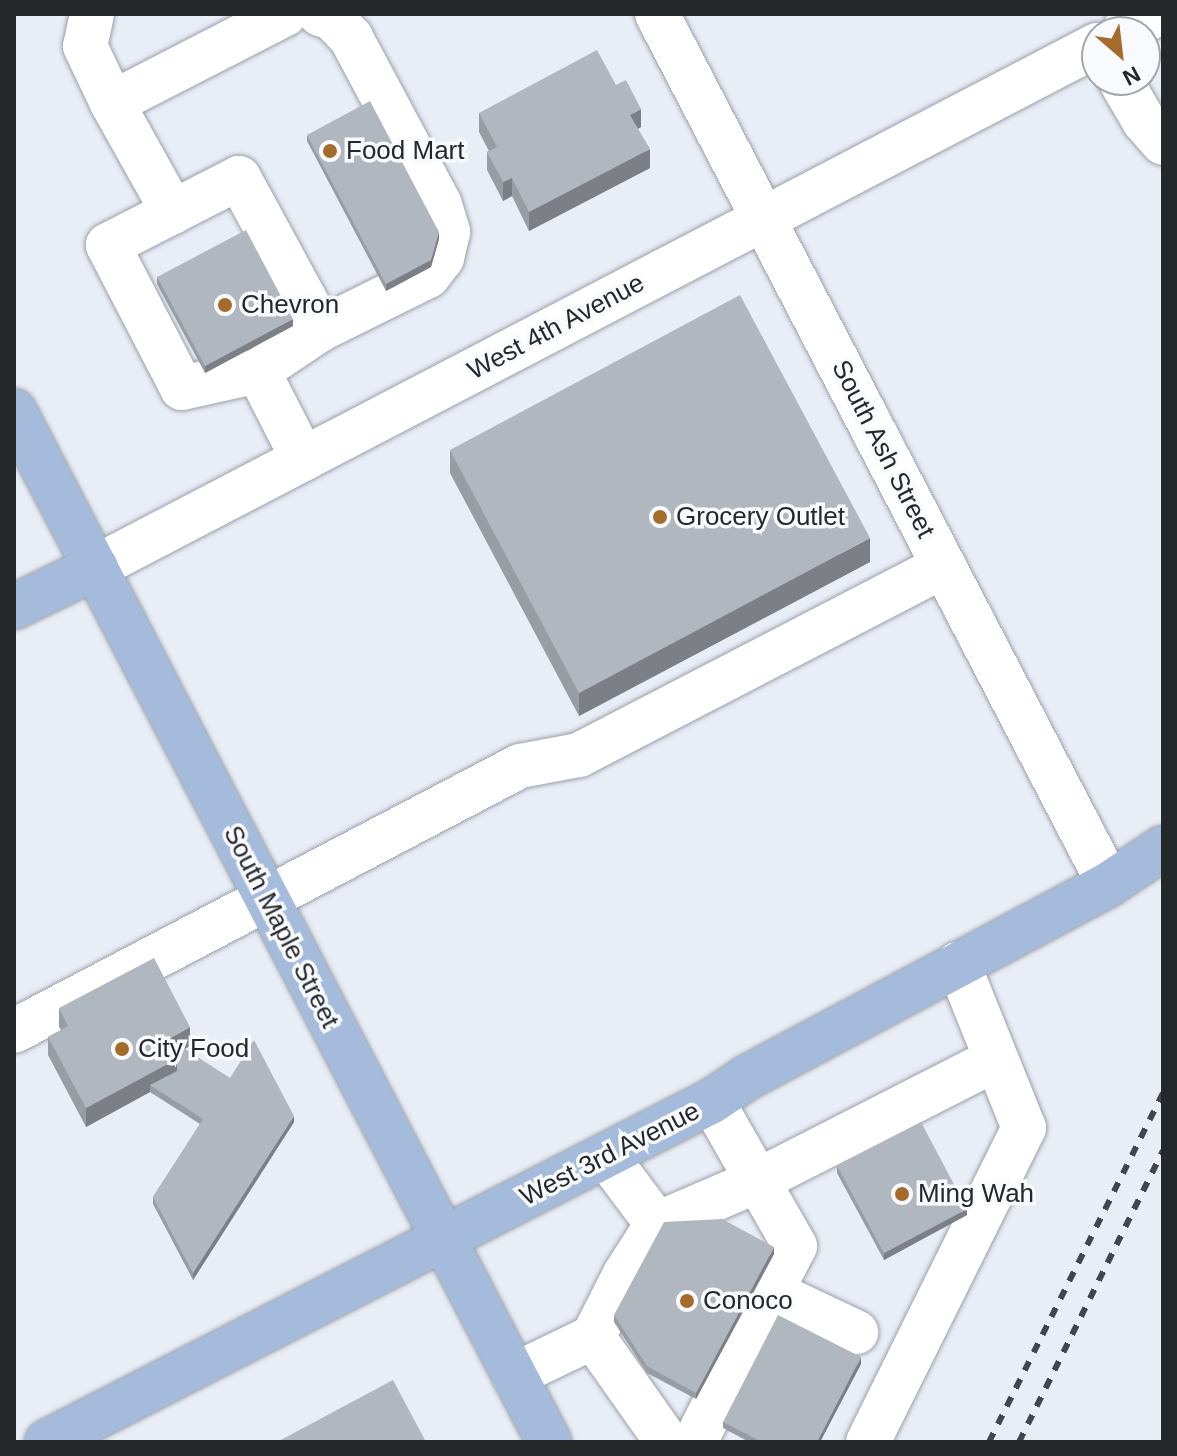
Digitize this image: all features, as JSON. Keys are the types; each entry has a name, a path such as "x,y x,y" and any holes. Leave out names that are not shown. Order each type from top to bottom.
{"main road":[{"name":"South Maple Street","path":"14,411 549,1442"},
{"name":"West 4th Avenue","path":"14,607 96,567"},
{"name":"West 3rd Avenue","path":"47,1442 443,1242 712,1101 748,1077 1109,884 1163,848"},
{"path":"1109,884 1163,867"}],"street":[{"path":"92,14 85,46 112,103 173,212"},
{"path":"112,103 285,14"},
{"path":"320,14 332,18 351,38 440,205 448,232 442,258 428,276 321,329 258,371 182,388 108,245 239,178 321,329"},
{"name":"South Ash Street","path":"657,14 1109,884"},
{"name":"West 4th Avenue","path":"96,567 1081,53"},
{"path":"1129,96 1144,121 1163,143"},
{"path":"258,371 303,459"},
{"path":"14,1031 520,766 579,755 944,566"},
{"path":"868,1442 1024,1128 958,964"},
{"path":"514,1375 593,1337 630,1277 657,1224 757,1181 996,1059"},
{"path":"593,1337 667,1440 773,1293 795,1246 712,1101"},
{"path":"606,1156 657,1224"},
{"path":"773,1293 856,1332"}],"building":[{"path":"597,50 616,85 626,80 641,109 630,115 650,149 529,212 512,178 503,182 487,152 497,147 479,113"},
{"path":"370,101 439,232 431,260 386,284 307,135"},
{"name":"Chevron","path":"246,230 293,319 205,366 157,277"},
{"name":"Grocery Outlet","path":"740,295 870,538 579,693 450,450"},
{"name":"City Food","path":"154,958 190,1027 167,1040 177,1059 86,1108 48,1037 68,1026 59,1008"},
{"path":"254,1040 294,1116 193,1273 153,1197 203,1119 150,1085 177,1071 177,1059 172,1049 179,1045 230,1078"},
{"name":"Ming Wah","path":"921,1122 967,1209 884,1253 837,1166"},
{"name":"Conoco","path":"722,1219 774,1247 696,1393 647,1366 614,1315 664,1222"},
{"path":"778,1315 861,1357 817,1442 762,1442 723,1422"},
{"path":"393,1380 426,1442 277,1442"}],"railway":[{"path":"989,1442 1163,1093"},
{"path":"1019,1442 1163,1151"}],"place":[{"name":"Food Mart","path":"330,151"},
{"name":"Chevron","path":"225,305"},
{"name":"Grocery Outlet","path":"660,517"},
{"name":"City Food","path":"122,1049"},
{"name":"Ming Wah","path":"902,1194"},
{"name":"Conoco","path":"687,1301"}]}
